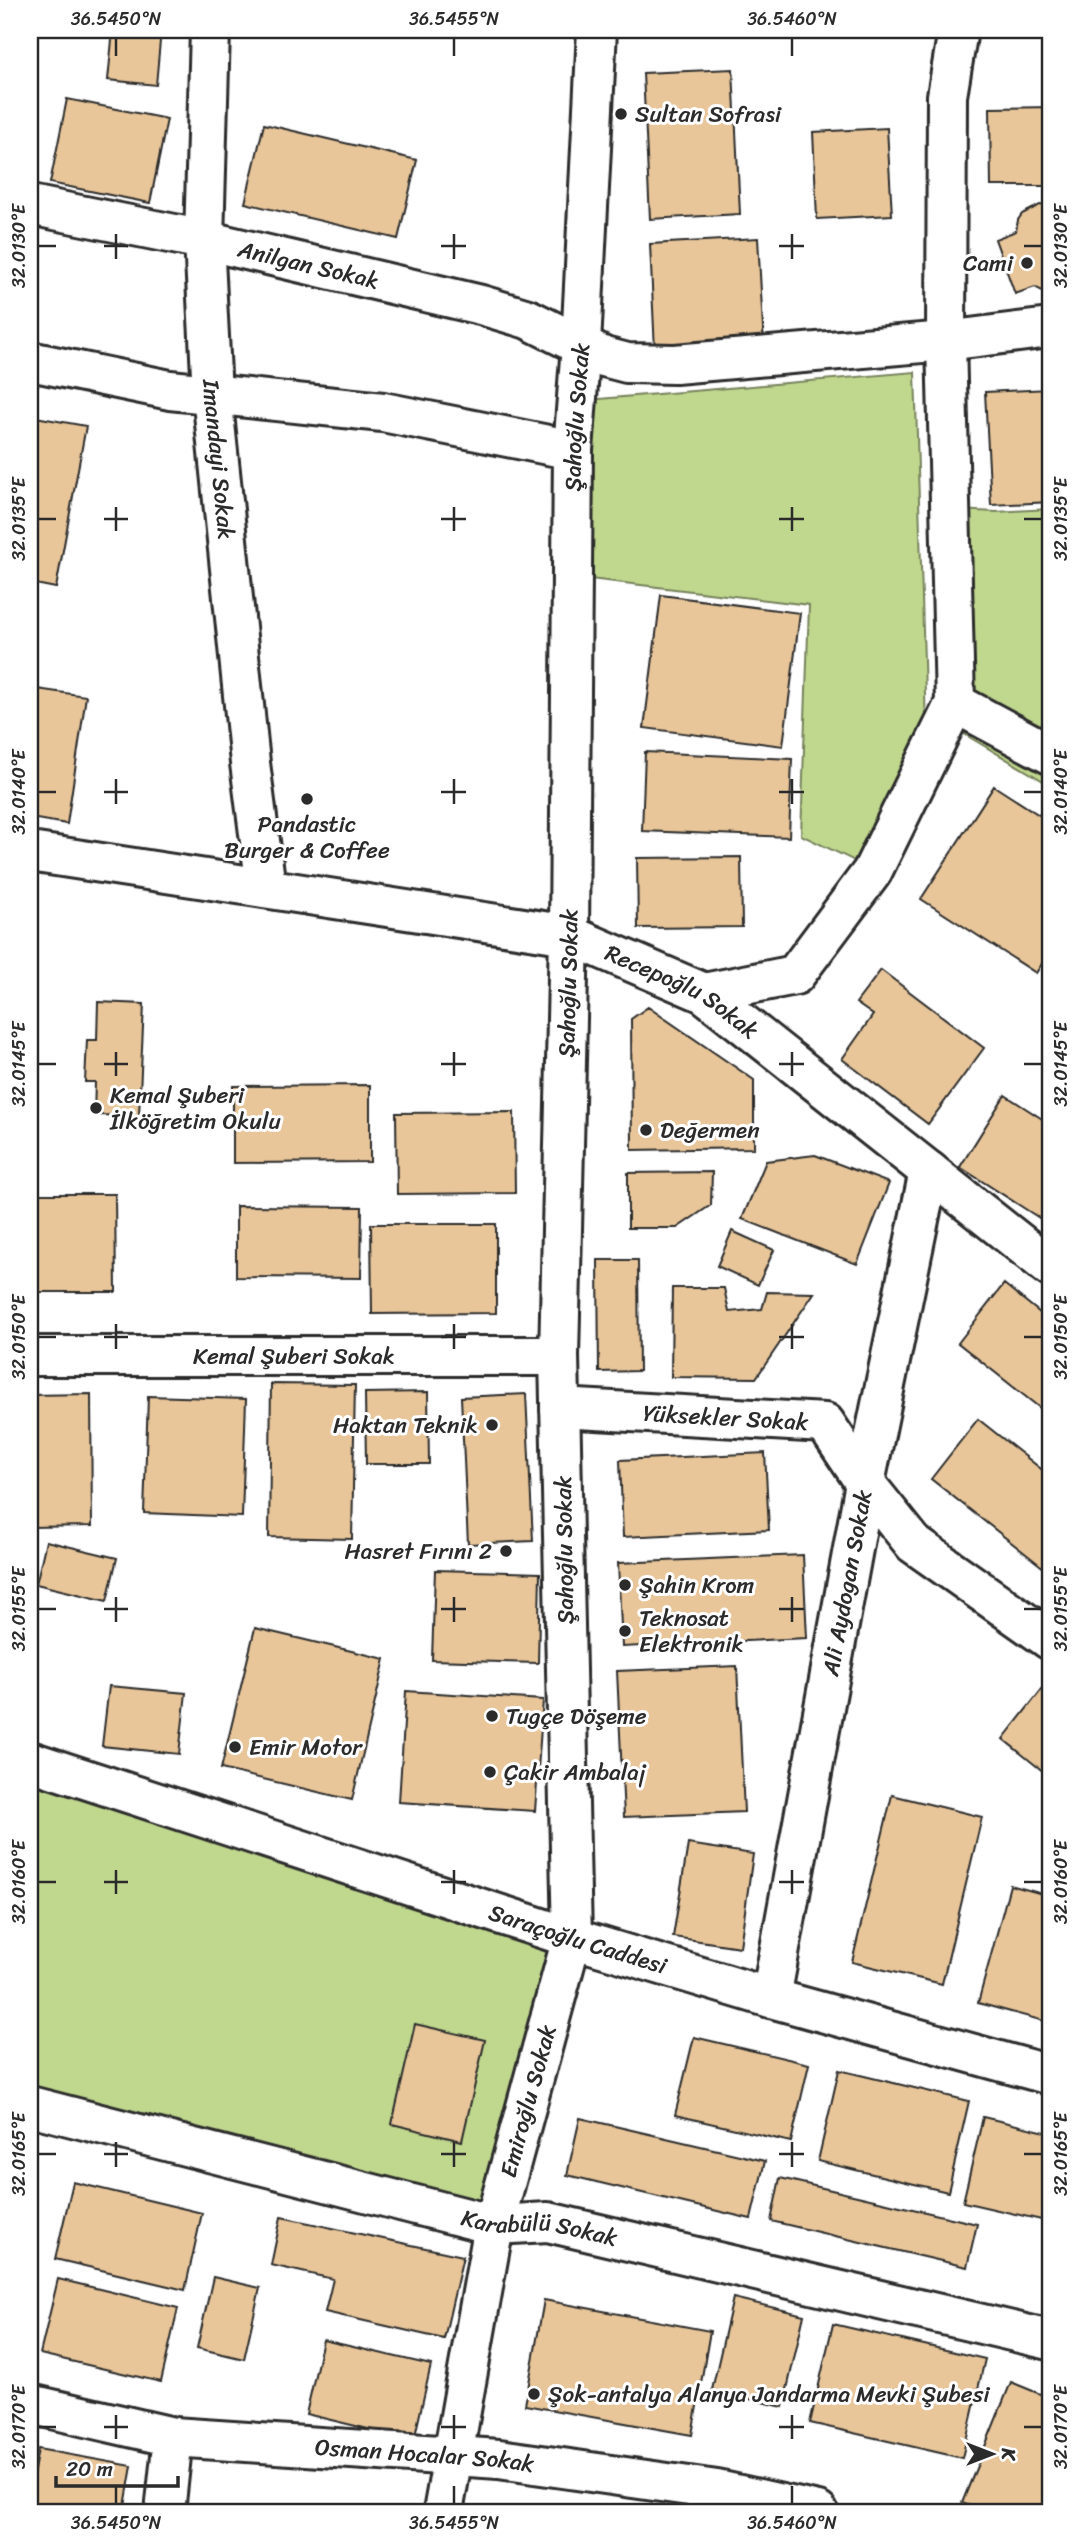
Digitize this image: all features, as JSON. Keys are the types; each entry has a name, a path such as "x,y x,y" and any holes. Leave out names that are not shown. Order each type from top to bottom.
{"street":[{"name":"Imandayi Sokak","path":"209,30 204,240 212,394 250,763 266,888"},
{"name":"Şahoğlu Sokak","path":"572,1938 559,1356 569,935 573,450 597,30"},
{"path":"704,993 795,975 872,872 955,703 946,341 947,96 958,30"},
{"name":"Anilgan Sokak","path":"30,205 204,240 481,305 528,319 604,356 627,362 675,364 946,341 1050,328"},
{"path":"30,362 170,390 383,412 573,450"},
{"path":"955,703 1050,754"},
{"name":"Recepoğlu Sokak","path":"30,852 569,935 704,993 1050,1267"},
{"name":"Ali Aydogan Sokak","path":"771,1998 865,1483 929,1171"},
{"name":"Kemal Şuberi Sokak","path":"30,1356 559,1356"},
{"name":"Yüksekler Sokak","path":"561,1408 825,1423 865,1483 914,1544 1050,1640"},
{"name":"Saraçoğlu Caddesi","path":"30,1761 572,1938 771,1998 1050,2075"},
{"name":"Emiroğlu Sokak","path":"443,2512 494,2225 572,1938"},
{"name":"Karabülü Sokak","path":"30,2106 494,2225 548,2222 1050,2340"},
{"name":"Osman Hocalar Sokak","path":"30,2404 173,2437 499,2459 717,2490 818,2512"},
{"path":"165,2512 173,2437"}],"green space":[{"path":"915,372 926,726 865,866 801,835 809,605 582,578 588,400"},
{"path":"937,509 996,512 1050,509 1050,785 944,722"},
{"path":"30,1770 563,1943 489,2217 30,2096"}],"building":[{"path":"113,30 161,30 156,85 108,80"},
{"path":"733,69 740,214 650,219 643,73"},
{"path":"67,99 167,119 150,203 50,183"},
{"path":"1050,107 1050,186 991,186 990,108"},
{"path":"264,124 417,160 398,239 245,203"},
{"path":"887,128 892,215 817,219 813,132"},
{"name":"Cami","path":"1040,205 1050,207 1050,295 1035,287 1015,294 995,239 1016,231 1022,214"},
{"path":"758,238 764,346 655,351 650,244"},
{"path":"1050,389 1050,502 991,505 985,392"},
{"path":"30,416 86,426 56,588 30,583"},
{"path":"661,595 800,613 783,746 644,728"},
{"path":"30,688 86,696 67,824 30,818"},
{"path":"645,752 792,759 789,837 642,831"},
{"path":"994,786 1050,822 1050,951 1036,973 921,899"},
{"path":"741,857 742,927 638,928 637,858"},
{"path":"881,970 984,1048 928,1124 842,1059 873,1015 856,1003"},
{"path":"98,1002 144,1004 139,1116 94,1115 95,1082 85,1082 87,1040 97,1040"},
{"path":"648,1007 754,1080 754,1148 632,1150 631,1019"},
{"path":"370,1085 370,1162 233,1163 233,1086"},
{"path":"1005,1095 1050,1124 1050,1225 960,1167"},
{"path":"514,1112 515,1193 397,1194 396,1113"},
{"path":"815,1155 889,1183 857,1264 742,1219 766,1161"},
{"path":"712,1172 711,1205 677,1228 628,1228 628,1173"},
{"path":"30,1194 115,1194 116,1292 30,1292"},
{"path":"236,1206 362,1207 361,1278 236,1277"},
{"path":"371,1224 496,1224 496,1313 372,1314"},
{"path":"732,1231 774,1250 758,1285 717,1266"},
{"path":"598,1260 638,1260 639,1371 599,1372"},
{"path":"1004,1284 1050,1321 1050,1416 958,1343"},
{"path":"672,1288 724,1288 729,1312 762,1309 767,1292 814,1293 756,1378 671,1377"},
{"path":"271,1384 355,1385 352,1539 269,1537"},
{"path":"428,1392 429,1464 366,1464 365,1393"},
{"path":"91,1394 92,1526 30,1527 30,1395"},
{"path":"526,1394 533,1541 468,1544 461,1397"},
{"path":"148,1396 246,1399 242,1517 144,1513"},
{"path":"978,1419 1050,1476 1050,1573 931,1479"},
{"path":"765,1453 769,1530 623,1537 620,1460"},
{"path":"46,1541 117,1558 107,1601 36,1584"},
{"path":"803,1555 807,1638 622,1647 618,1563"},
{"path":"435,1570 540,1573 538,1663 432,1660"},
{"path":"255,1628 385,1659 352,1800 221,1769"},
{"path":"737,1666 744,1812 624,1817 617,1671"},
{"path":"1050,1679 1050,1777 1003,1739"},
{"path":"109,1686 186,1693 179,1754 102,1746"},
{"path":"406,1691 543,1700 535,1811 399,1802"},
{"path":"892,1795 982,1817 942,1984 852,1962"},
{"path":"688,1844 753,1854 740,1947 673,1937"},
{"path":"1010,1885 1050,1896 1050,1997 1044,2021 978,2003"},
{"path":"415,2024 485,2040 462,2141 392,2124"},
{"path":"694,2037 809,2064 791,2142 675,2115"},
{"path":"839,2070 969,2101 948,2192 818,2161"},
{"path":"983,2117 1050,2133 1050,2222 963,2202"},
{"path":"580,2118 765,2161 751,2219 567,2175"},
{"path":"780,2178 977,2224 967,2267 771,2221"},
{"path":"73,2182 202,2213 185,2290 55,2259"},
{"path":"281,2217 463,2256 444,2339 325,2312 333,2279 271,2265"},
{"path":"213,2277 260,2288 244,2359 197,2348"},
{"path":"58,2279 178,2308 161,2382 40,2354"},
{"path":"733,2298 804,2315 783,2407 712,2390"},
{"path":"544,2300 710,2331 692,2435 525,2405"},
{"path":"833,2324 985,2359 962,2458 810,2423"},
{"path":"323,2340 431,2365 414,2440 306,2414"},
{"path":"1011,2382 1050,2398 1050,2512 986,2512 962,2503"},
{"path":"38,2449 132,2466 124,2512 30,2512 30,2492"}],"place":[{"name":"Sultan Sofrasi","path":"621,114"},
{"name":"Cami","path":"1027,263"},
{"name":"Pandastic Burger & Coffee","path":"307,799"},
{"name":"Kemal Şuberi İlköğretim Okulu","path":"96,1108"},
{"name":"Değermen","path":"646,1130"},
{"name":"Haktan Teknik","path":"492,1425"},
{"name":"Hasret Fırını 2","path":"506,1551"},
{"name":"Şahin Krom","path":"625,1585"},
{"name":"Teknosat Elektronik","path":"625,1631"},
{"name":"Tugçe Döşeme","path":"492,1716"},
{"name":"Emir Motor","path":"235,1747"},
{"name":"Çakir Ambalaj","path":"490,1772"},
{"name":"Şok-antalya Alanya Jandarma Mevki Şubesi","path":"534,2394"}]}
